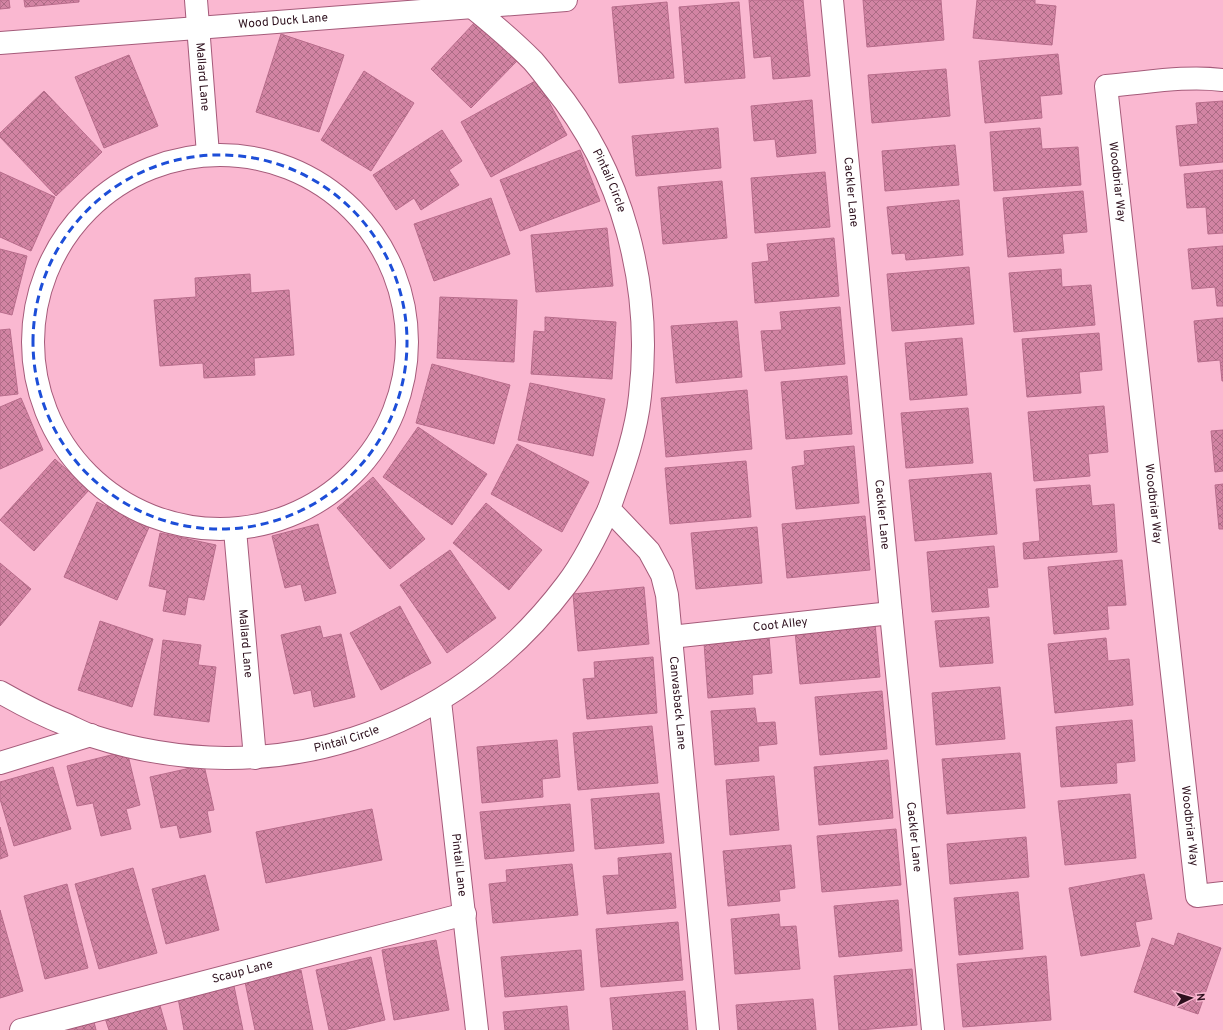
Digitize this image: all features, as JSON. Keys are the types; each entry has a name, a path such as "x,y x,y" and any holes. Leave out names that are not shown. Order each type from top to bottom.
{"street":[{"name":"Mallard Lane","path":"196,0 208,154"},
{"name":"Wood Duck Lane","path":"0,43 566,0"},
{"name":"Cackler Lane","path":"832,0 933,1030"},
{"name":"Pintail Circle","path":"0,692 31,710 91,735 154,752 211,758 255,758 298,753 348,741 401,721 440,701 488,668 530,628 567,584 597,534 609,510 630,449 640,400 643,346 641,296 630,239 612,184 589,139 566,102 534,62 503,32 472,7"},
{"name":"Woodbriar Way","path":"1223,80 1189,78 1106,86 1196,896 1223,893"},
{"path":"208,154 243,156 276,164 308,177 336,196 361,220 381,248 395,279 404,312 406,347 402,381 392,414 377,444 355,471 330,494 300,511 269,524 235,530 200,529 166,522 134,509 105,490 79,466 59,438 44,407 35,373 33,338 37,304 47,270 63,240 85,212 112,189 141,172 174,159 208,154"},
{"name":"Canvasback Lane","path":"609,510 650,551 662,575 666,595 708,1030"},
{"name":"Mallard Lane","path":"235,530 255,758"},
{"name":"Coot Alley","path":"671,637 891,613"},
{"name":"Pintail Lane","path":"440,701 477,1030"},
{"path":"0,762 91,735"},
{"name":"Scaup Lane","path":"21,1030 465,914"}],"highlighted area":[{"path":"208,154 243,156 276,164 308,177 336,196 361,220 381,248 395,279 404,313 406,347 402,381 392,414 377,444 355,471 330,494 301,511 269,524 235,530 200,529 166,522 134,509 105,490 79,466 59,438 44,407 35,373 33,338 37,304 47,270 63,240 85,212 112,189 141,172 174,159"}],"building":[{"path":"0,0 9,0 10,8 0,9"},
{"path":"24,0 79,0 79,2 25,7"},
{"path":"749,0 803,0 810,76 773,79 771,56 754,58"},
{"path":"863,0 941,0 944,40 867,47"},
{"path":"977,0 1035,0 1035,4 1056,6 1052,45 973,38"},
{"path":"667,2 674,78 619,83 612,7"},
{"path":"739,2 745,78 685,83 679,7"},
{"path":"476,21 517,61 471,108 431,69"},
{"path":"281,34 344,55 319,132 256,112"},
{"path":"1058,54 1062,94 1040,96 1042,118 985,123 979,61"},
{"path":"129,55 158,126 104,148 75,77"},
{"path":"946,69 950,116 872,123 868,75"},
{"path":"364,71 414,103 371,171 321,140"},
{"path":"537,80 567,135 491,177 461,122"},
{"path":"44,91 102,152 56,196 0,137 0,133"},
{"path":"812,100 816,153 777,157 775,139 754,141 751,106"},
{"path":"1223,101 1223,162 1180,166 1176,126 1198,124 1196,103"},
{"path":"718,128 721,168 636,176 632,136"},
{"path":"1040,128 1042,149 1078,147 1081,185 994,191 990,132"},
{"path":"442,130 462,161 449,170 459,185 421,210 414,198 396,210 373,175"},
{"path":"955,145 959,185 885,191 882,151"},
{"path":"580,150 600,201 520,231 500,180"},
{"path":"1223,170 1223,233 1208,234 1206,207 1187,208 1184,174"},
{"path":"0,172 55,197 31,251 0,237"},
{"path":"825,172 830,227 755,233 751,178"},
{"path":"722,181 727,238 663,244 658,187"},
{"path":"1083,191 1087,232 1062,234 1064,253 1008,257 1003,198"},
{"path":"491,198 510,254 434,281 414,224"},
{"path":"959,200 963,255 906,260 905,253 892,254 887,207"},
{"path":"607,228 613,286 536,292 531,235"},
{"path":"834,238 839,296 755,303 752,263 769,261 767,244"},
{"path":"1223,246 1223,306 1217,306 1215,287 1192,289 1188,249"},
{"path":"0,249 27,256 12,315 0,312"},
{"path":"969,267 974,324 892,331 887,274"},
{"path":"1061,269 1062,287 1091,285 1095,325 1014,332 1009,273"},
{"path":"250,274 251,293 289,290 294,355 254,358 255,375 204,378 203,363 160,366 154,300 196,297 195,278"},
{"path":"440,297 517,300 514,362 437,358"},
{"path":"840,307 845,364 765,371 761,331 782,330 780,312"},
{"path":"545,317 616,322 612,379 531,374 534,331 545,332"},
{"path":"1223,318 1222,381 1220,360 1198,362 1194,321"},
{"path":"737,321 742,377 676,383 671,326"},
{"path":"10,329 18,394 0,396 0,330"},
{"path":"1099,333 1102,370 1079,372 1081,393 1027,397 1022,339"},
{"path":"962,338 967,395 910,400 905,343"},
{"path":"432,364 510,385 494,444 416,423"},
{"path":"847,376 852,434 786,439 781,382"},
{"path":"530,383 605,399 593,456 518,440"},
{"path":"747,390 752,449 666,457 661,398"},
{"path":"21,398 43,450 0,469 0,407"},
{"path":"1104,406 1108,452 1088,454 1090,476 1034,481 1028,412"},
{"path":"968,408 973,463 906,468 901,413"},
{"path":"418,427 487,474 452,525 383,477"},
{"path":"1223,430 1223,471 1215,472 1211,431"},
{"path":"517,444 589,482 562,532 491,494"},
{"path":"854,446 859,503 796,509 792,467 805,465 804,451"},
{"path":"55,459 89,490 34,551 0,520"},
{"path":"746,461 751,517 670,524 665,468"},
{"path":"991,473 997,534 915,541 909,480"},
{"path":"373,477 425,539 390,569 337,508"},
{"path":"1223,484 1223,529 1219,529 1215,485"},
{"path":"1090,485 1092,506 1114,504 1117,552 1024,559 1023,543 1040,541 1036,489"},
{"path":"97,502 150,525 117,600 64,577"},
{"path":"486,503 542,550 509,590 453,543"},
{"path":"865,516 870,570 787,578 782,524"},
{"path":"318,524 336,593 305,601 301,584 285,588 272,536"},
{"path":"757,527 762,583 696,589 691,533"},
{"path":"160,533 216,545 204,600 188,597 185,615 163,611 167,590 149,586"},
{"path":"994,546 998,587 987,588 989,607 932,612 927,552"},
{"path":"450,550 496,618 447,653 400,585"},
{"path":"1122,560 1126,605 1107,606 1109,629 1054,634 1048,567"},
{"path":"0,563 31,589 0,626"},
{"path":"644,587 649,644 578,651 573,594"},
{"path":"400,606 431,663 381,690 350,633"},
{"path":"989,617 993,663 940,667 935,621"},
{"path":"100,621 153,639 132,707 78,690"},
{"path":"875,624 880,677 800,684 795,631"},
{"path":"320,626 323,638 341,634 355,697 314,707 311,690 294,694 281,635"},
{"path":"769,637 772,673 752,675 753,694 708,698 704,643"},
{"path":"1106,638 1108,661 1129,659 1133,705 1055,713 1048,644"},
{"path":"163,640 201,645 198,665 216,667 209,722 154,715"},
{"path":"653,657 657,713 587,719 583,679 595,678 594,662"},
{"path":"1000,687 1005,739 936,745 932,693"},
{"path":"882,691 887,749 820,755 815,697"},
{"path":"755,708 757,723 775,722 777,744 758,746 759,761 715,765 711,711"},
{"path":"1132,720 1135,761 1116,763 1117,783 1061,787 1056,727"},
{"path":"652,726 658,783 578,790 573,733"},
{"path":"557,740 560,777 542,779 543,797 482,803 477,747"},
{"path":"127,751 140,805 126,809 131,829 101,836 93,803 77,806 67,766"},
{"path":"1020,753 1025,808 947,814 942,759"},
{"path":"888,760 893,818 819,825 814,767"},
{"path":"204,765 214,810 207,811 211,832 180,838 177,825 161,828 150,777"},
{"path":"53,767 71,829 14,846 0,799 0,782"},
{"path":"774,776 779,830 730,835 726,780"},
{"path":"659,793 664,843 595,849 591,799"},
{"path":"1130,794 1136,858 1065,865 1058,801"},
{"path":"570,804 574,851 485,859 480,812"},
{"path":"372,809 382,860 266,883 256,832"},
{"path":"0,827 8,856 0,859"},
{"path":"896,829 901,885 822,892 817,836"},
{"path":"1026,837 1029,877 950,884 947,844"},
{"path":"791,845 795,888 779,890 780,901 728,906 723,851"},
{"path":"671,853 676,908 607,914 603,876 619,875 618,858"},
{"path":"572,864 578,915 493,923 489,884 507,882 506,870"},
{"path":"133,868 157,953 99,969 75,884"},
{"path":"1144,874 1152,919 1135,922 1140,946 1081,956 1069,888"},
{"path":"205,875 219,930 166,944 152,889"},
{"path":"67,884 88,968 45,979 24,896"},
{"path":"1018,892 1023,949 959,955 954,898"},
{"path":"898,900 902,951 839,957 834,906"},
{"path":"0,910 23,991 0,998"},
{"path":"779,914 780,927 796,926 800,969 735,974 731,919"},
{"path":"678,922 683,980 601,987 596,929"},
{"path":"1178,933 1221,948 1198,1014 1134,992 1152,938 1174,946"},
{"path":"436,940 449,1010 394,1020 382,950"},
{"path":"581,950 584,990 505,997 501,957"},
{"path":"1046,956 1051,1020 963,1027 957,964"},
{"path":"371,957 385,1020 343,1030 329,1030 316,970"},
{"path":"912,969 917,1025 860,1030 839,1030 834,976"},
{"path":"301,970 313,1030 255,1030 245,982"},
{"path":"234,986 243,1030 184,1030 178,998"},
{"path":"685,991 688,1030 613,1030 610,998"},
{"path":"813,999 816,1030 738,1030 736,1005"},
{"path":"159,1002 167,1030 109,1030 105,1018"},
{"path":"567,1006 569,1030 505,1030 503,1012"},
{"path":"94,1022 96,1030 62,1030"}]}
